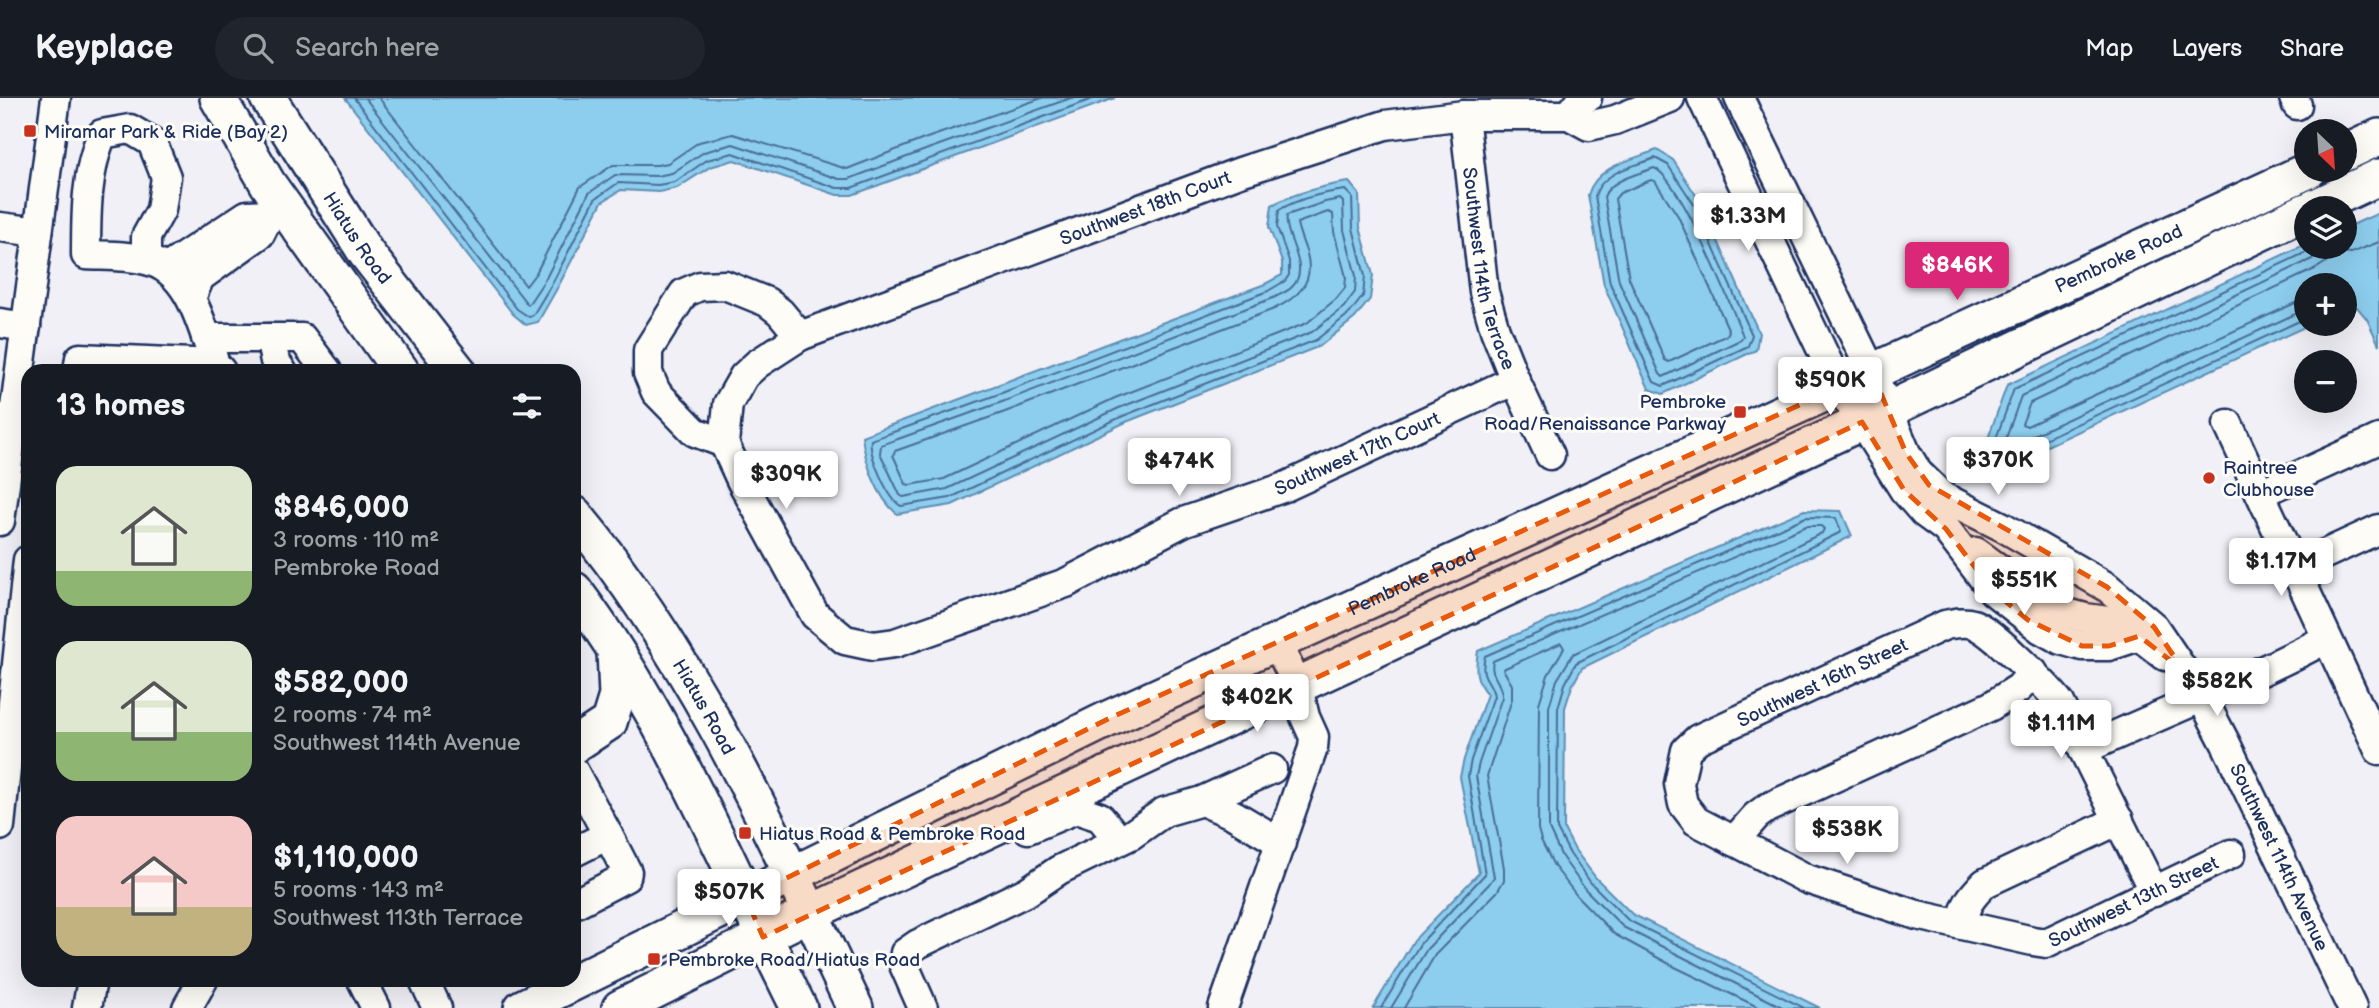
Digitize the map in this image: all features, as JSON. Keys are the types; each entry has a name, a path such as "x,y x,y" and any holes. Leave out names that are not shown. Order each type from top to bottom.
{"main road":[{"path":"218,98 268,184 277,210 396,364"},
{"name":"Hiatus Road","path":"268,98 366,253 453,364"},
{"path":"2357,147 2379,137"},
{"name":"Pembroke Road","path":"581,979 1108,719 2294,177"},
{"path":"2339,196 2379,177"},
{"path":"277,210 319,182"},
{"name":"Pembroke Road","path":"620,1008 810,913 1875,416 2294,217"},
{"name":"Hiatus Road","path":"581,522 664,636 715,724 793,875 855,1008"},
{"path":"581,600 615,647 667,739 799,1008"},
{"path":"581,740 609,722 617,696 615,647"},
{"name":"Pembroke Road","path":"522,1008 565,987"}],"street":[{"path":"0,521 13,325 38,232 56,98"},
{"name":"Southwest 18th Court","path":"724,443 728,404 744,376 757,363 800,336 1240,172 1385,125 1464,115 1578,107 1589,126 1615,120 1670,98"},
{"path":"1702,98 1839,386 1875,416"},
{"path":"1739,98 1872,372 1875,416 1904,490 1924,513 2056,610 2108,621 2139,636 2184,670"},
{"name":"Southwest 114th Terrace","path":"1464,115 1484,292 1495,330 1515,380 1550,455"},
{"path":"212,361 191,298 157,264 146,237 161,210 166,177 152,142 130,129 102,134 93,156 86,201 86,255 157,264 247,215 277,210"},
{"path":"191,298 200,277 260,234 277,210"},
{"path":"0,227 38,232"},
{"path":"1776,256 1808,242"},
{"path":"724,443 695,432 656,391 649,373 648,350 684,293 700,286 725,285 767,302 780,312 800,336"},
{"path":"270,338 278,364"},
{"path":"79,364 80,358 212,361 270,338 302,338 322,364"},
{"name":"Southwest 17th Court","path":"724,443 741,480 815,615 845,640 873,646 895,643 1066,583 1183,522 1285,487 1515,380"},
{"name":"Southwest 114th Avenue","path":"1875,416 1906,453 1918,473 1943,497 2003,527 2107,587 2154,627 2202,698 2352,1008"},
{"path":"2228,424 2326,639 2370,707 2379,750"},
{"path":"2261,493 2379,439"},
{"path":"1946,529 1993,591 2035,625 2061,640 2082,646 2109,646 2139,636"},
{"path":"2296,571 2314,559 2379,529"},
{"path":"2076,615 2087,599 2107,587"},
{"name":"Southwest 16th Street","path":"1734,841 1696,821 1683,804 1679,784 1686,750 1698,739 1945,625 1961,622 1976,625 2033,672"},
{"path":"0,826 21,626"},
{"path":"2084,750 2326,639"},
{"path":"1223,1008 1313,748 1314,737 1305,717 1297,684 1276,642"},
{"path":"2119,820 1985,883 1964,908 1962,924 1917,915 1807,879 1734,841 1756,816 1767,808 1991,706 2018,688 2033,672 2048,686 2060,703 2119,820 2154,892"},
{"path":"923,1008 904,965 905,953 918,944 1028,891 1059,870 1131,835 1164,812 1202,801 1272,769"},
{"path":"581,785 627,872 626,877 581,900"},
{"path":"1202,801 1234,815 1281,843"},
{"path":"937,855 955,860 1076,808 1100,817 1119,841"},
{"path":"581,848 608,835"},
{"name":"Southwest 13th Street","path":"1962,924 2046,943 2231,854"},
{"path":"87,1008 91,987"},
{"path":"187,1008 199,987"},
{"path":"366,987 376,1008"},
{"path":"428,987 438,1008"}],"highlighted area":[{"path":"1872,372 1906,453 1929,485 2107,587 2154,627 2184,671 2139,636 2109,646 2082,646 2028,620 1993,591 1946,529 1904,490 1862,422 763,937 746,898 1108,719"}],"water":[{"path":"345,98 1115,98 852,195 837,195 734,160 710,167 677,188 659,192 621,190 602,202 538,322 526,325 513,314"},
{"path":"1657,150 1673,160 1701,203 1759,333 1756,350 1663,394 1649,389 1604,285 1588,195 1598,177 1606,171"},
{"path":"1349,182 1359,194 1360,227 1373,275 1370,299 1355,318 1320,346 1126,422 952,505 897,514 890,507 869,468 862,436 1265,284 1282,275 1282,262 1269,227 1272,205 1310,190"},
{"path":"2379,213 2379,345 2367,319 2357,307 2357,273 2294,273 2294,332 2008,464 1985,447 2007,385 2294,250 2294,259 2357,259 2357,223"},
{"path":"1804,510 1841,511 1852,536 1582,668 1572,686 1565,708 1564,829 1575,850 1596,878 1632,914 1820,1008 1373,1008 1414,940 1479,873 1460,777 1487,694 1477,674 1478,651"}],"place":[{"name":"Miramar Park & Ride (Bay 2)","path":"30,131"},
{"name":"Pembroke Road/Renaissance Parkway","path":"1740,412"},
{"name":"Raintree Clubhouse","path":"2209,478"},
{"name":"Hiatus Road & Pembroke Road","path":"745,833"},
{"name":"Pembroke Road/Hiatus Road","path":"654,959"}]}
